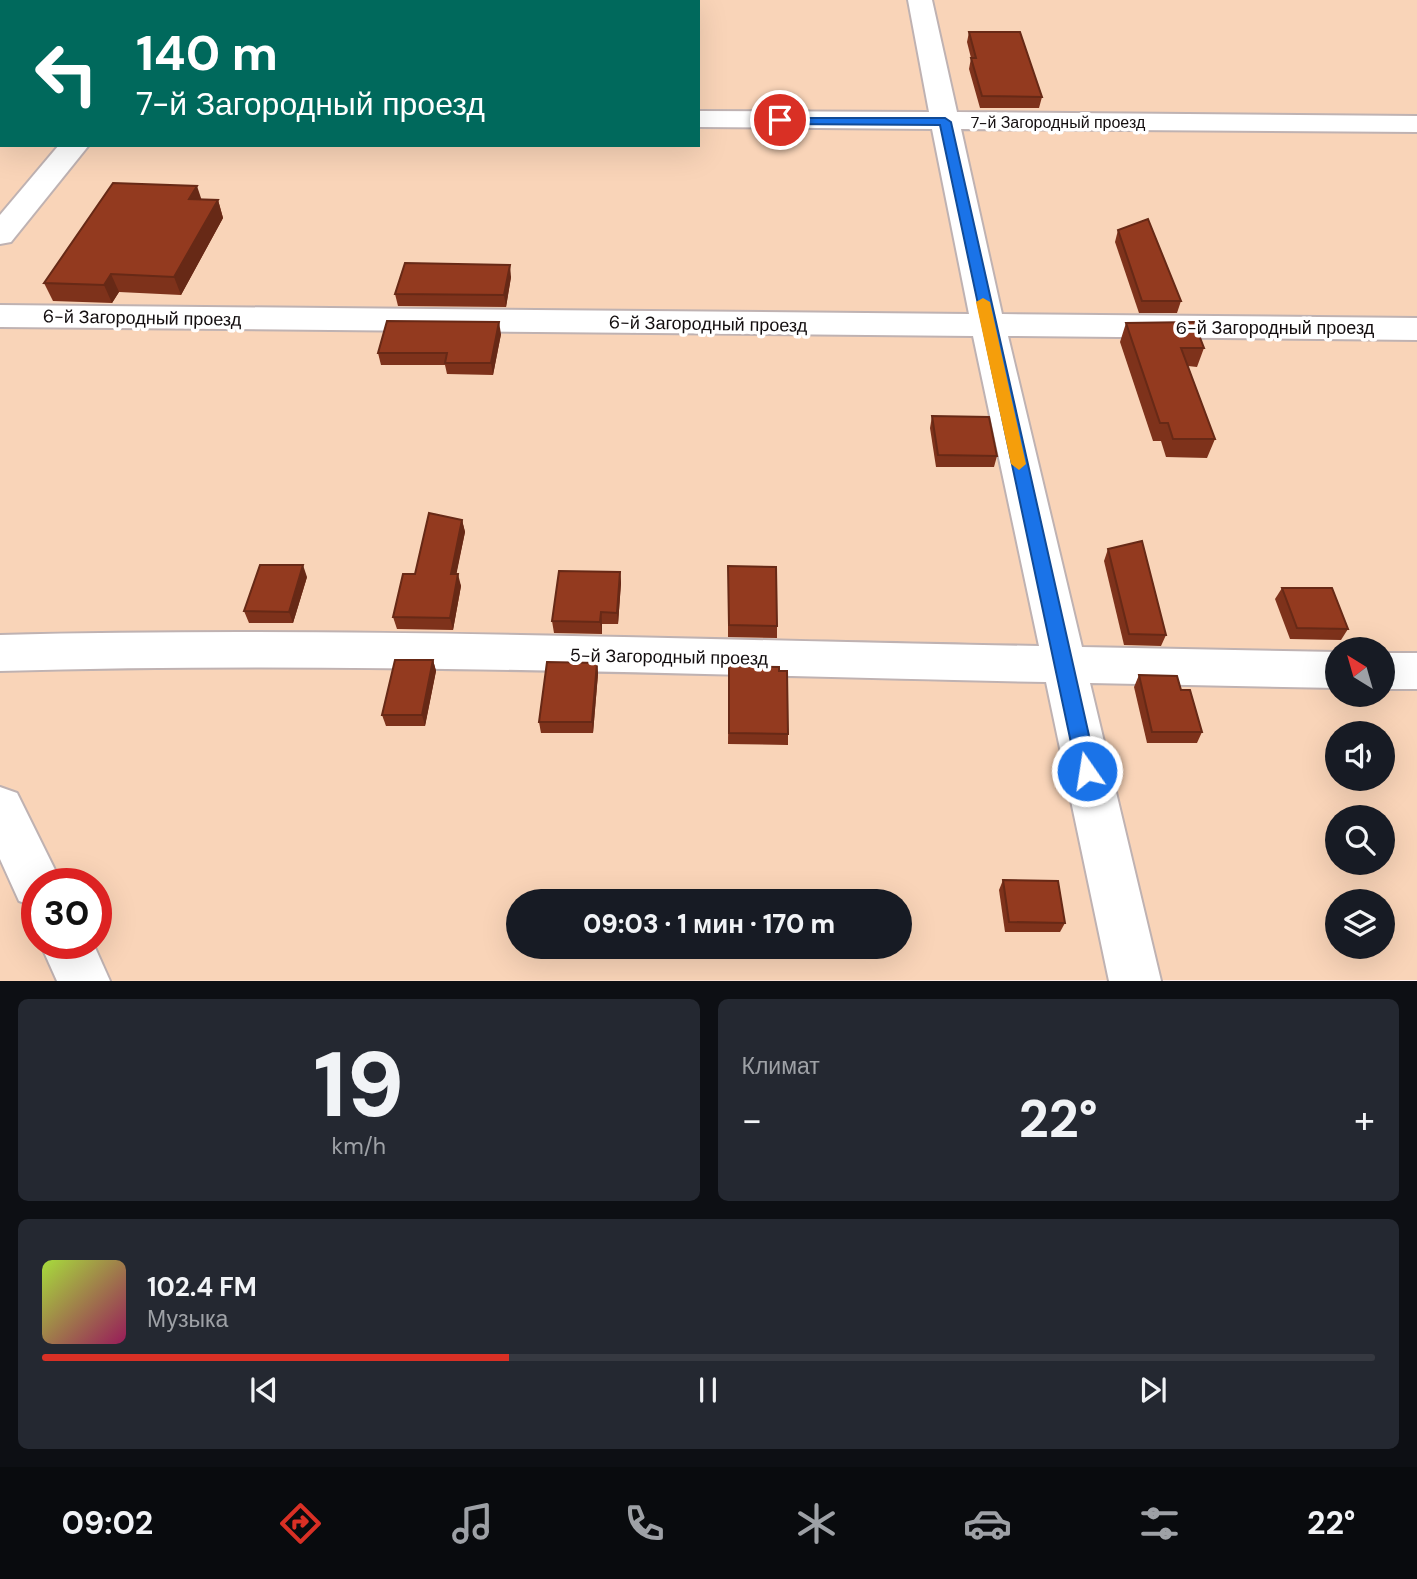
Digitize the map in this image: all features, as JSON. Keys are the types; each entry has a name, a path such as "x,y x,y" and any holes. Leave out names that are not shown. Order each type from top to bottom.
{"street":[{"path":"920,0 988,326 1135,981"},
{"name":"7-й Загородный проезд","path":"700,119 1417,124"},
{"path":"0,235 73,147"},
{"name":"6-й Загородный проезд","path":"0,316 1417,329"},
{"name":"5-й Загородный проезд","path":"0,653 106,650 455,653 1325,670"},
{"path":"1395,671 1417,671"},
{"path":"0,808 29,868"},
{"path":"74,959 85,981"}],"shaded area":[{"path":"700,0 1417,0 1417,980 0,981 0,147 700,147"}],"building":[{"path":"969,32 1020,32 1042,97 982,96 971,58 976,58"},
{"path":"113,183 197,186 189,199 218,200 174,277 111,274 104,285 44,283"},
{"path":"1148,219 1181,301 1142,301 1118,230"},
{"path":"405,263 510,265 504,295 395,294"},
{"path":"387,321 499,322 491,363 445,363 447,353 378,353"},
{"path":"1194,322 1204,348 1181,348 1215,439 1173,439 1168,423 1160,423 1126,323"},
{"path":"932,416 989,417 997,456 938,455"},
{"path":"429,513 462,520 451,574 458,574 450,618 393,617 403,574 415,574"},
{"path":"1142,541 1166,635 1129,634 1108,549"},
{"path":"260,565 303,565 289,612 244,611"},
{"path":"728,566 776,567 777,626 729,625"},
{"path":"559,571 620,572 617,613 601,612 600,622 552,621"},
{"path":"1282,588 1332,588 1348,629 1297,628"},
{"path":"395,660 433,660 422,715 382,715"},
{"path":"547,662 597,663 592,722 539,722"},
{"path":"729,666 779,667 779,671 787,671 788,734 729,733"},
{"path":"1139,675 1177,676 1181,690 1190,690 1202,732 1152,732"},
{"path":"1003,880 1058,881 1065,923 1009,922"}],"slow traffic":[{"path":"983,302 1019,464"}],"route":[{"path":"780,120 945,122 1087,771"}]}
